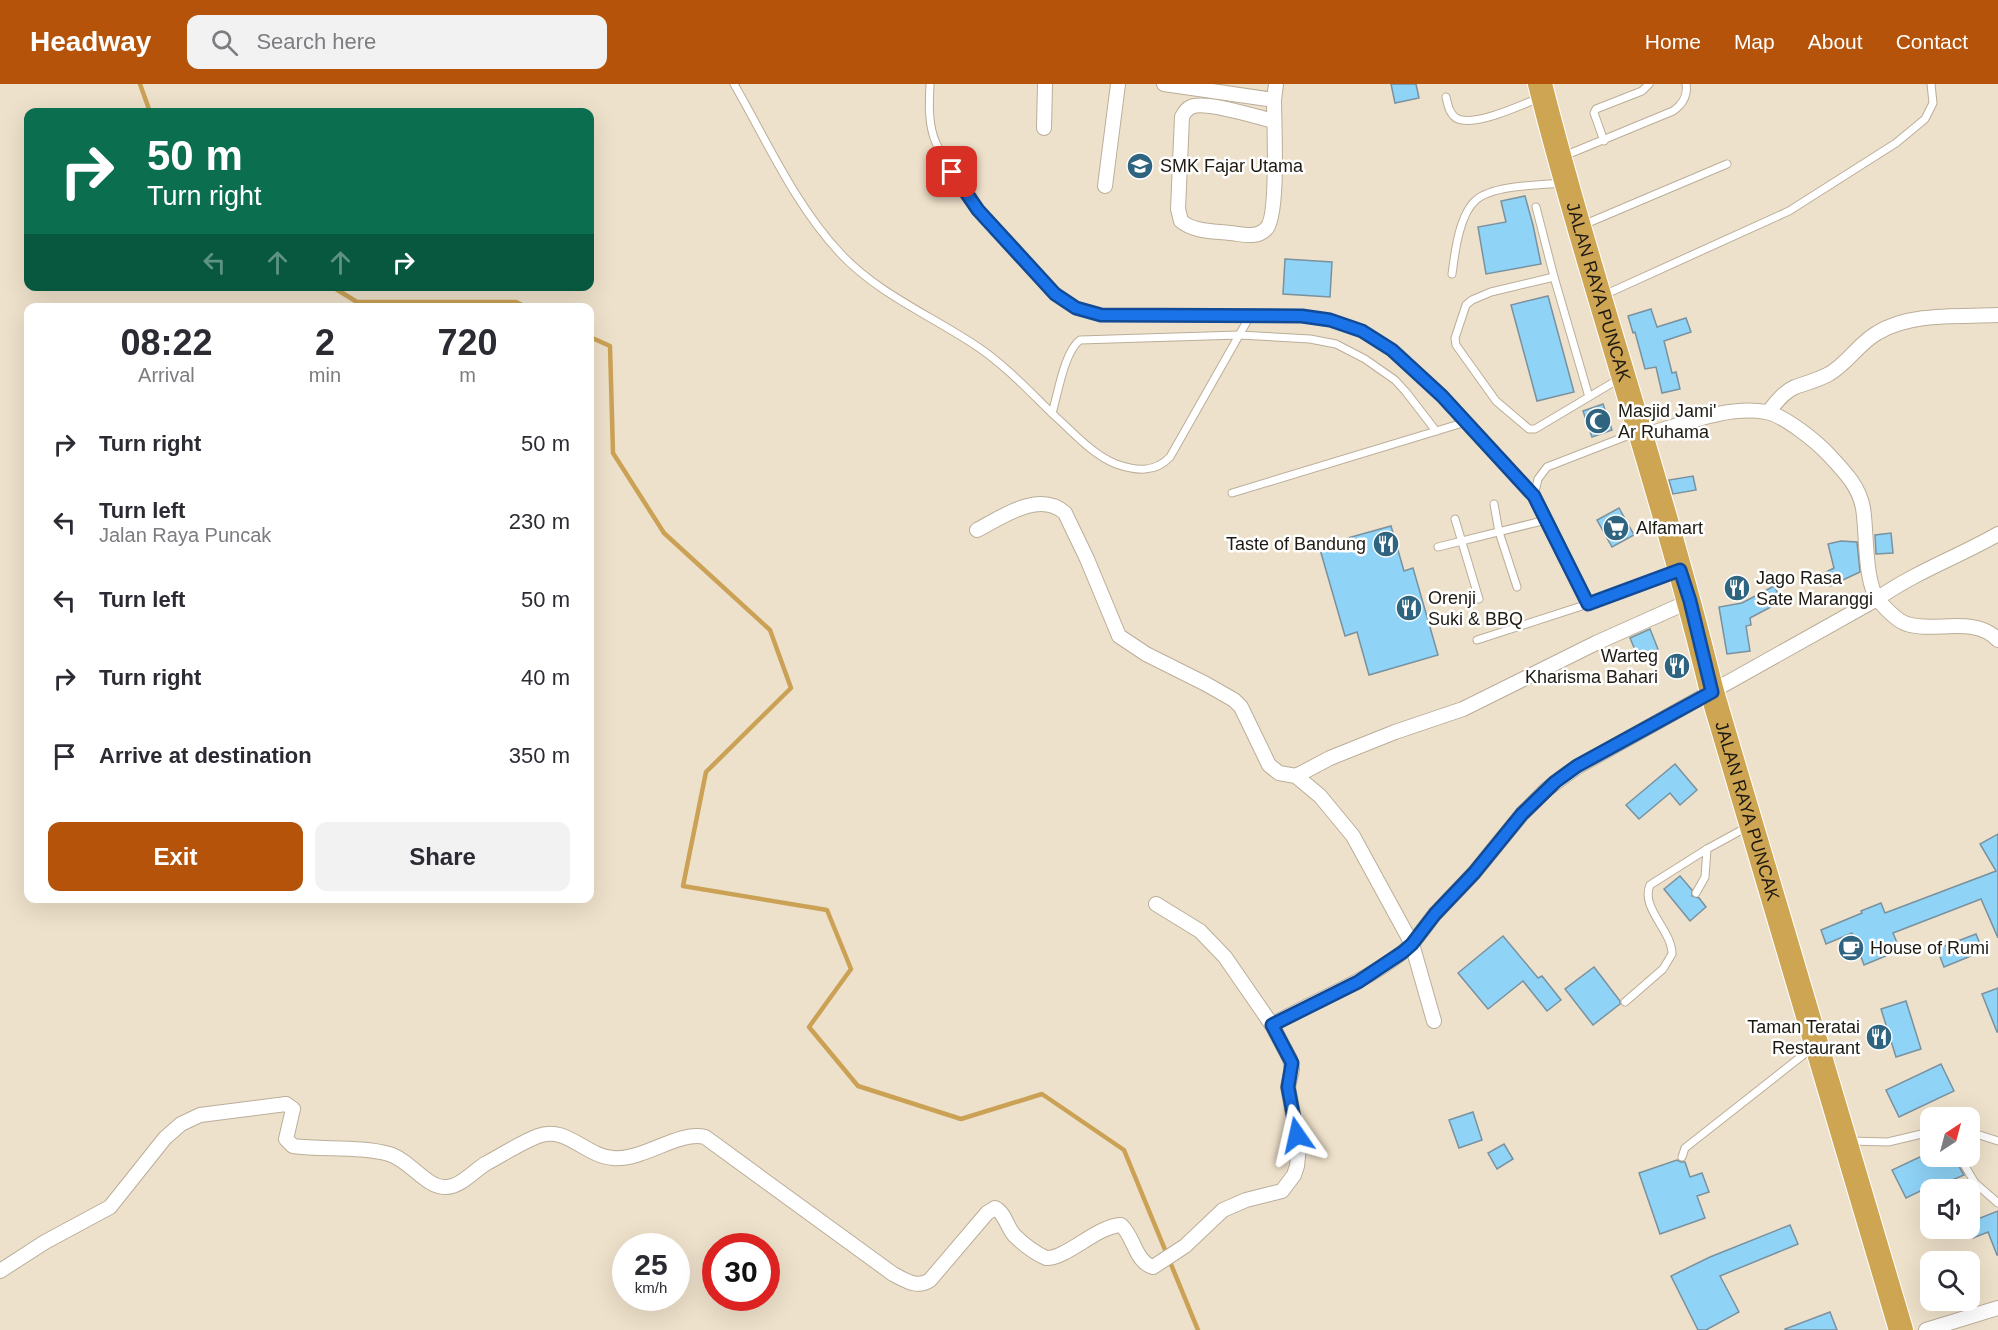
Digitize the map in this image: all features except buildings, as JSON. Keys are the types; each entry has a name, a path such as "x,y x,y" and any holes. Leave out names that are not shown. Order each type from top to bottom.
{"highway":[{"name":"JALAN RAYA PUNCAK","path":"1541,91 1598,298 1642,433 1690,601 1712,692 1901,1330"}],"street":[{"path":"1044,128 1045,84"},
{"path":"1105,186 1118,84"},
{"path":"1164,84 1275,100"},
{"path":"1274,121 1204,104 1190,107 1185,111 1182,117 1178,209 1181,221 1194,228 1254,235 1266,230 1272,220 1274,198 1276,84"},
{"path":"1768,412 1787,391 1829,374 1846,362 1865,342 1886,328 1902,321 1920,318 1998,315"},
{"path":"1642,433 1739,410 1768,412 1779,417 1822,447 1852,481 1862,506 1870,579 1877,599 1898,619 1909,625 1981,628 1998,640"},
{"path":"977,530 1040,503 1065,513 1088,559 1119,636 1146,654 1234,700 1241,707 1272,769 1282,774 1296,776 1320,796 1353,836 1412,944 1434,1021"},
{"path":"1272,1025 1358,982 1391,961 1412,944 1435,914 1474,873 1522,814 1547,789 1577,766 1877,599 1911,576 1948,561 1998,534"},
{"path":"1296,776 1330,758 1462,709 1596,643 1690,601"},
{"path":"0,1271 45,1242 110,1207 165,1138 181,1124 200,1115 286,1104 293,1109 286,1139 293,1146 387,1153 406,1162 434,1185 440,1187 452,1186 537,1136 552,1132 565,1136 594,1153 614,1159 632,1158 663,1145 699,1135 705,1137 893,1274 917,1284 925,1284 930,1280 987,1213 994,1208 1000,1211 1012,1232 1022,1242 1046,1258 1057,1256 1077,1243 1121,1225 1141,1259 1149,1266 1153,1266 1185,1246 1223,1210 1246,1200 1282,1191 1294,1175 1299,1147 1288,1087 1292,1063 1272,1025 1226,957 1211,941 1156,904"},
{"path":"1926,1330 1998,1308"}],"lane":[{"path":"735,84 804,206 839,252 853,266 894,296 981,349 1100,456 1131,468 1143,470 1157,468 1170,457 1250,316"},
{"path":"930,84 929,111 935,142 952,172 978,210 1055,294 1076,308 1101,315 1302,316 1330,320 1362,331 1392,350 1442,396 1534,496 1588,604"},
{"path":"1604,141 1594,113 1596,110 1642,91 1649,84"},
{"path":"1558,159 1673,111 1684,101 1686,84"},
{"path":"1598,298 1789,211 1896,143 1925,119 1933,103 1931,84"},
{"path":"1446,97 1450,112 1466,122 1478,120 1541,91"},
{"path":"1578,227 1727,164"},
{"path":"1452,274 1456,243 1471,205 1478,198 1498,191 1566,183"},
{"path":"1536,207 1589,397"},
{"path":"1554,277 1491,292 1466,305 1455,338 1463,358 1496,401 1529,429 1535,429 1623,376"},
{"path":"1052,413 1067,361 1074,346 1080,340 1239,335 1310,339 1336,344 1350,350 1395,380 1436,431"},
{"path":"1232,493 1466,422"},
{"path":"1534,496 1538,478 1547,467 1642,433"},
{"path":"1494,504 1499,532 1517,587"},
{"path":"1455,519 1479,599"},
{"path":"1438,547 1546,520"},
{"path":"1478,640 1588,604 1680,570"},
{"path":"1625,1002 1663,969 1672,954 1670,940 1648,901 1650,885 1707,849 1751,825"},
{"path":"1696,893 1705,877 1707,849"},
{"path":"1682,1157 1685,1148 1816,1045"},
{"path":"1844,1141 1888,1142 1920,1134"},
{"path":"1980,1135 1998,1141"},
{"path":"1966,1167 1975,1183 1998,1203"}],"waterway":[{"path":"140,84 149,108"},
{"path":"339,291 357,302 518,303"},
{"path":"594,339 610,346 613,453 664,533 770,630 791,688 706,772 683,886 827,910 851,969 809,1027 858,1086 961,1119 1042,1094 1124,1150 1198,1330"}],"place":[{"name":"SMK Fajar Utama","path":"1140,166"},
{"name":"Masjid Jami' Ar Ruhama","path":"1598,421"},
{"name":"Alfamart","path":"1616,528"},
{"name":"Taste of Bandung","path":"1386,544"},
{"name":"Jago Rasa Sate Maranggi","path":"1737,588"},
{"name":"Orenji Suki & BBQ","path":"1409,608"},
{"name":"Warteg Kharisma Bahari","path":"1677,666"},
{"name":"House of Rumi","path":"1851,948"},
{"name":"Taman Teratai Restaurant","path":"1879,1037"}],"route":[{"path":"952,172 978,210 1024,261 1055,294 1076,308 1101,315 1302,316 1330,320 1362,331 1392,350 1442,396 1534,496 1588,604 1680,570 1690,601 1712,692 1577,766 1555,782 1538,796 1474,873 1403,952 1358,982 1272,1025 1292,1063 1288,1087 1297,1135"}]}
